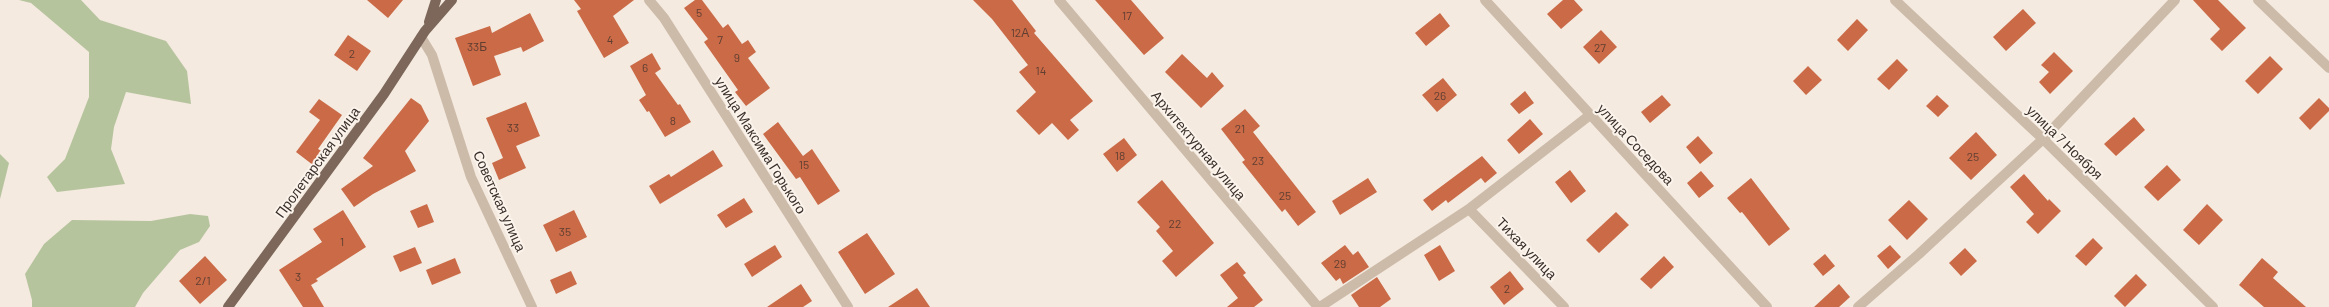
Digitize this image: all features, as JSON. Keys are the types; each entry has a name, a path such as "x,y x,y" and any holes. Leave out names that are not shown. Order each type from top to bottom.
{"main road":[{"name":"Пролетарская улица","path":"423,34 436,0"},
{"name":"Пролетарская улица","path":"228,307 384,94 423,34 452,0"}],"street":[{"name":"улица Максима Горького","path":"649,0 664,18 848,307"},
{"name":"Архитектурная улица","path":"1058,0 1319,307"},
{"name":"улица Соседова","path":"1485,0 1767,307"},
{"name":"улица 7 Ноября","path":"1895,0 2043,139 2213,307"},
{"path":"1858,307 1920,254 2043,139 2175,0"},
{"path":"2258,0 2329,68"},
{"name":"Советская улица","path":"423,34 432,55 471,176 532,307"},
{"path":"1319,307 1469,209 1590,115"},
{"name":"Тихая улица","path":"1469,209 1564,307"}],"green space":[{"path":"19,0 81,0 100,20 166,41 187,71 191,104 126,92 114,127 111,149 125,184 57,192 47,177 65,159 89,97 89,52 31,3"},
{"path":"0,154 9,163 0,199"},
{"path":"190,214 208,216 210,226 199,242 180,250 143,293 135,307 32,307 32,300 25,274 44,244 72,220 151,221"}],"building":[{"path":"367,0 403,0 388,18"},
{"path":"574,0 634,0 613,16 629,43 604,58 577,11 581,9"},
{"path":"695,0 702,0 723,28 728,24 742,44 748,40 756,52 748,58 770,88 746,106 735,92 738,90 704,42 708,39 684,8"},
{"path":"973,0 1012,0 1036,31 1034,33 1093,101 1070,120 1079,130 1068,140 1052,123 1039,135 1016,111 1036,92 1019,72 1028,65 992,19"},
{"path":"1095,0 1131,0 1164,38 1144,55"},
{"path":"1563,0 1574,0 1583,10 1561,29 1547,14"},
{"path":"2193,0 2218,0 2246,28 2222,51 2210,39 2220,29"},
{"path":"2023,9 2036,23 2006,51 1993,37"},
{"path":"530,13 544,41 523,52 521,47 494,56 501,75 473,86 455,38 490,26 492,33"},
{"path":"1440,13 1450,26 1426,46 1415,33"},
{"path":"1857,19 1868,30 1848,51 1837,40"},
{"path":"1601,30 1617,47 1599,64 1583,47"},
{"path":"348,35 371,51 357,71 334,55"},
{"path":"2054,52 2073,71 2050,94 2039,82 2049,72 2041,65"},
{"path":"652,53 661,69 655,73 678,105 680,104 691,122 665,137 649,111 647,112 639,100 646,95 630,66"},
{"path":"1182,54 1207,78 1212,72 1224,86 1201,108 1165,72"},
{"path":"2270,56 2283,69 2258,94 2245,81"},
{"path":"1897,59 1908,70 1889,90 1877,79"},
{"path":"1808,66 1822,80 1806,95 1793,81"},
{"path":"1443,78 1457,95 1437,112 1422,95"},
{"path":"1525,91 1534,103 1519,114 1510,104"},
{"path":"1662,95 1671,105 1650,123 1641,112"},
{"path":"1937,95 1949,106 1938,117 1926,106"},
{"path":"411,98 421,105 429,121 405,151 416,171 373,194 354,207 341,189 373,166 363,158"},
{"path":"2319,98 2329,108 2329,111 2310,130 2299,118"},
{"path":"319,99 342,115 318,149 323,152 313,165 296,152 320,120 309,112"},
{"path":"526,102 540,136 516,146 526,168 499,180 492,163 503,158 486,118"},
{"path":"1245,109 1260,126 1253,132 1316,212 1298,226 1285,209 1282,212 1242,162 1245,160 1221,129"},
{"path":"2134,117 2145,130 2116,156 2104,144"},
{"path":"1530,119 1543,134 1519,154 1507,140"},
{"path":"778,122 803,156 812,149 840,191 818,205 800,177 796,179 763,134"},
{"path":"1976,132 1997,155 1971,180 1949,158"},
{"path":"1698,136 1713,153 1700,164 1686,147"},
{"path":"1124,138 1137,155 1117,172 1103,154"},
{"path":"713,150 723,166 660,204 649,186 669,174 671,177"},
{"path":"1482,156 1497,173 1485,183 1481,178 1448,203 1446,200 1432,211 1423,200"},
{"path":"2167,165 2181,180 2158,201 2144,187"},
{"path":"1570,170 1586,191 1571,203 1555,182"},
{"path":"1701,171 1714,186 1699,198 1687,183"},
{"path":"2024,174 2048,201 2049,199 2061,211 2038,234 2026,222 2034,214 2010,187"},
{"path":"1368,178 1377,192 1340,215 1332,201"},
{"path":"1751,178 1790,229 1769,246 1742,212 1740,213 1727,198"},
{"path":"1162,180 1214,243 1176,277 1162,261 1173,251 1156,231 1160,227 1137,202"},
{"path":"744,198 753,212 726,228 717,215"},
{"path":"1909,200 1928,219 1907,240 1888,220"},
{"path":"427,204 434,222 418,228 410,211"},
{"path":"2207,204 2223,220 2199,245 2183,230"},
{"path":"343,210 366,247 316,279 318,281 311,285 324,307 303,307 279,270 322,242 313,229"},
{"path":"574,210 587,237 556,252 543,225"},
{"path":"1616,212 1629,225 1599,253 1586,240"},
{"path":"867,233 895,274 865,294 838,252"},
{"path":"2093,238 2103,248 2086,266 2075,256"},
{"path":"775,245 782,257 752,277 744,264"},
{"path":"1345,245 1353,255 1358,251 1369,267 1343,284 1340,278 1336,281 1321,263"},
{"path":"1440,245 1455,271 1439,281 1424,255"},
{"path":"1890,245 1901,257 1888,269 1877,256"},
{"path":"415,247 422,263 400,272 393,256"},
{"path":"1965,248 1977,261 1961,276 1949,263"},
{"path":"1825,254 1835,266 1823,276 1813,264"},
{"path":"205,256 227,280 200,304 179,281"},
{"path":"1664,256 1674,267 1651,289 1640,279"},
{"path":"455,258 461,273 432,285 426,270"},
{"path":"2262,258 2278,272 2273,278 2306,307 2264,307 2239,285"},
{"path":"1237,262 1246,273 1243,275 1263,300 1254,307 1227,307 1238,298 1220,275"},
{"path":"571,271 577,284 556,294 550,280"},
{"path":"1510,271 1524,289 1504,305 1490,287"},
{"path":"2136,274 2147,285 2125,307 2114,296"},
{"path":"1377,277 1391,299 1380,307 1359,307 1351,295"},
{"path":"801,284 812,301 803,307 767,307"},
{"path":"1839,284 1850,297 1839,307 1814,307"},
{"path":"917,288 930,307 888,307"}]}
